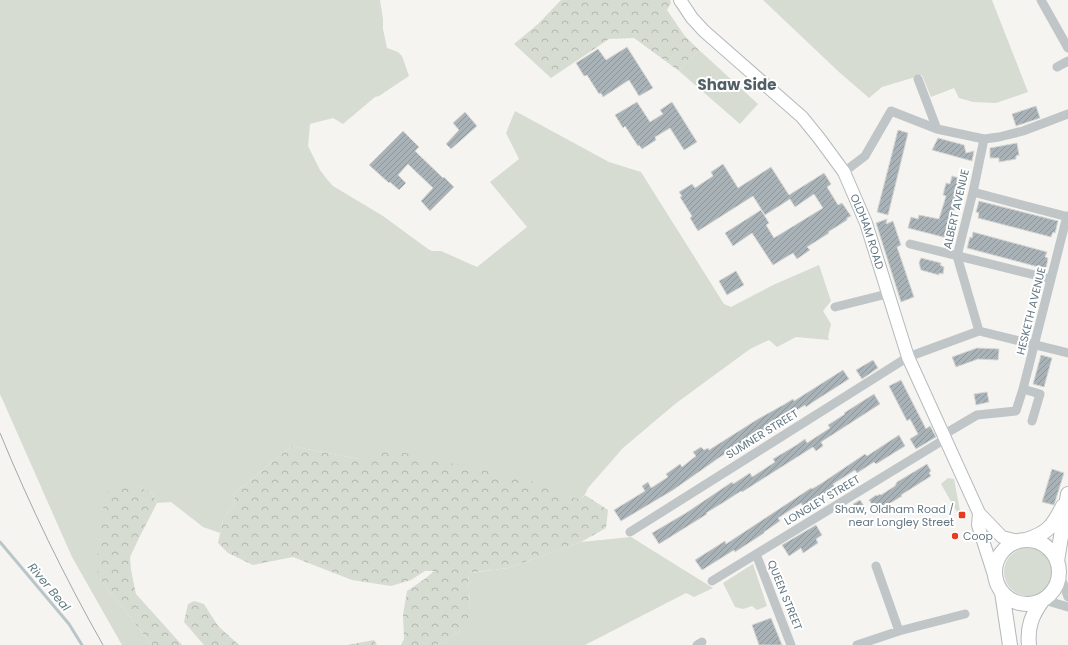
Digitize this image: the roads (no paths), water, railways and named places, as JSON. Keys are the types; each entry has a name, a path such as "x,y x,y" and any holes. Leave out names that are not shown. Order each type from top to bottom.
{"main road":[{"name":"OLDHAM ROAD","path":"680,0 692,18 704,31 802,117 844,172 866,223 908,358 979,513 1002,536 1022,541"},
{"path":"1010,645 1002,592 995,578 995,566 998,557 1003,550 1010,545 1040,535 1050,528 1067,496"},
{"path":"1029,645 1029,626 1043,600 1056,586 1067,496"},
{"name":"OLDHAM ROAD","path":"979,513 978,525 995,578"},
{"path":"1022,541 1035,541 1043,544 1050,549 1058,566"},
{"path":"1002,592 1008,598 1021,604 1035,603 1043,600"}],"street":[{"path":"1041,0 1068,48"},
{"path":"1057,67 1068,61"},
{"path":"918,79 937,129"},
{"path":"844,172 866,156 891,111 937,129 984,139 999,138 1023,131 1068,114"},
{"name":"ALBERT AVENUE","path":"979,331 957,256 984,139"},
{"path":"973,192 1068,216"},
{"name":"HESKETH AVENUE","path":"1016,411 1068,216"},
{"path":"910,244 1051,279"},
{"path":"835,307 887,294"},
{"path":"979,331 1068,353"},
{"name":"SUMNER STREET","path":"630,532 908,358 979,331"},
{"path":"1023,389 1040,394 1032,421"},
{"name":"LONGLEY STREET","path":"712,581 977,415 1016,411"},
{"name":"QUEEN STREET","path":"756,554 791,645"},
{"path":"876,566 899,631"},
{"path":"1058,566 1068,597"},
{"path":"1043,600 1068,607"},
{"path":"857,645 872,643 899,631 965,614"}],"waterway":[{"name":"River Beal","path":"0,542 69,624 82,645"}],"tram line":[{"path":"0,433 48,540 103,645"}],"place":[{"name":"Shaw, Oldham Road / near Longley Street","path":"962,515"},
{"name":"Coop","path":"955,536"}],"district":[{"name":"Shaw Side","path":"737,85"}]}
